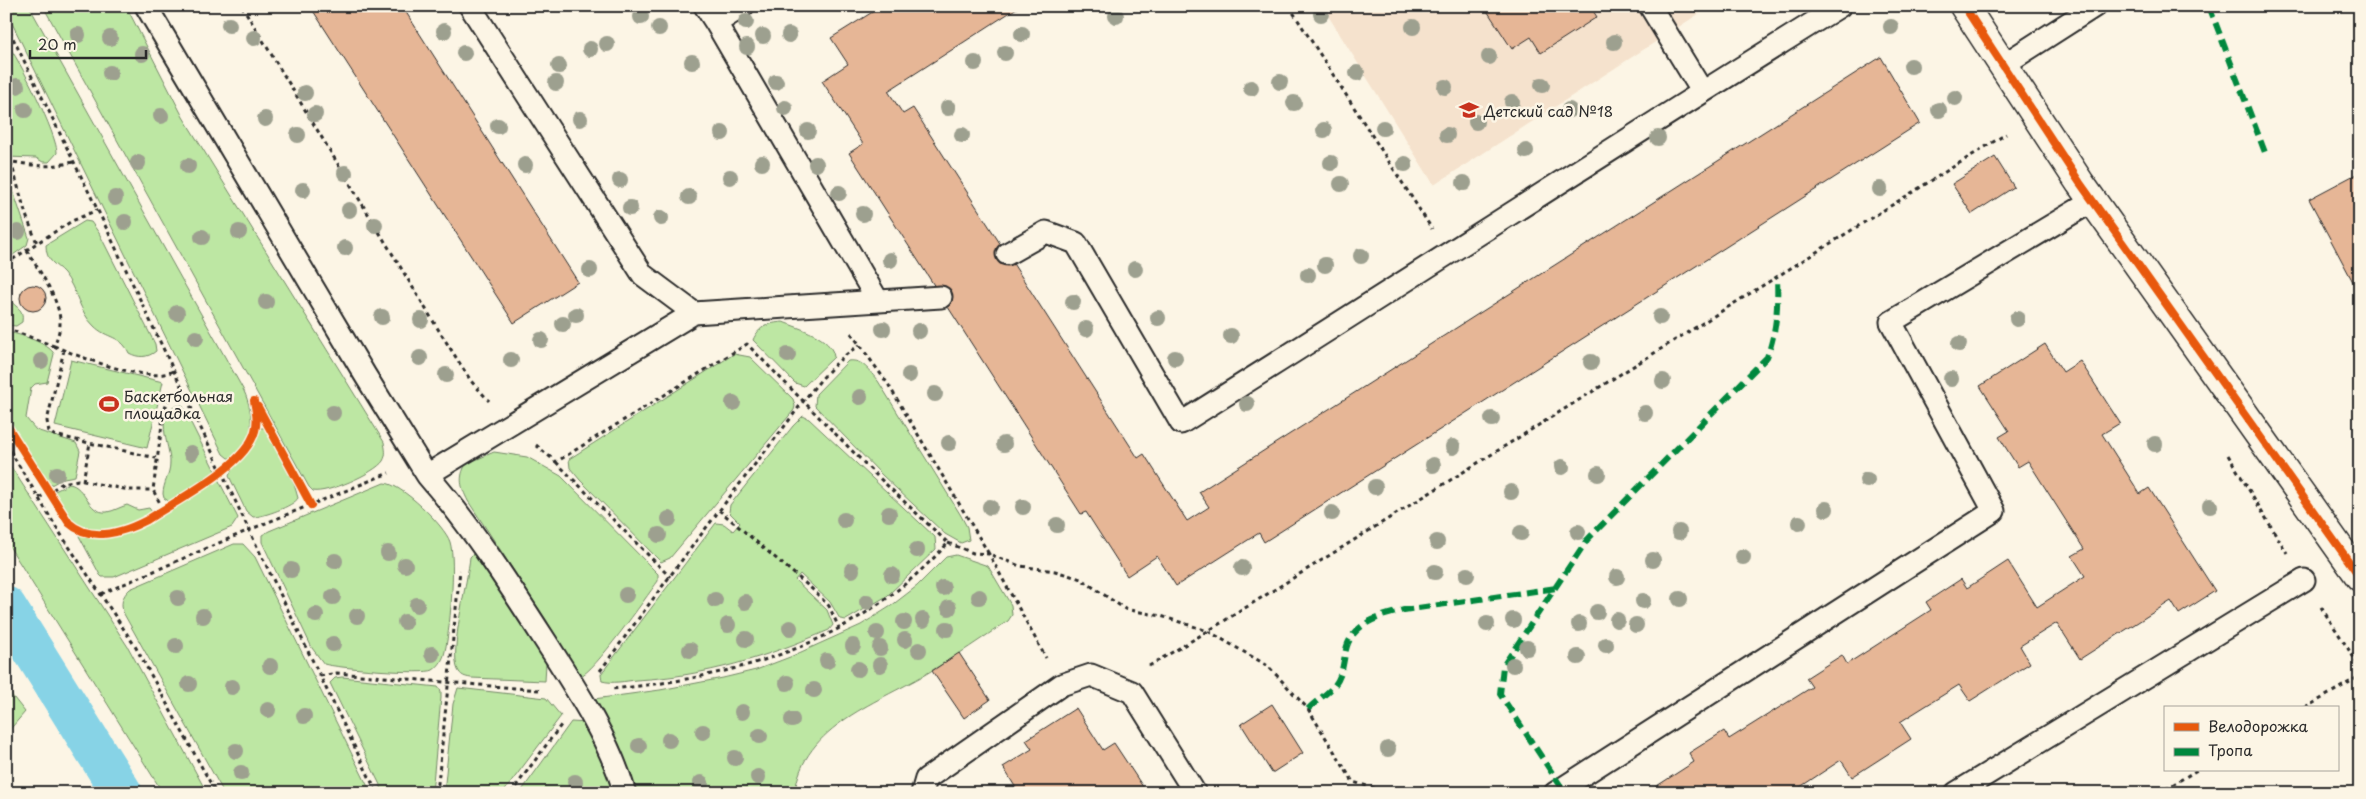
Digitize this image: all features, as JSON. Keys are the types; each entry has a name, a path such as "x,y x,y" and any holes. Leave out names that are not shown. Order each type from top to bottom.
{"street":[{"path":"1964,6 2094,200 2360,577"}],"lane":[{"path":"146,6 365,375 427,475 482,542 581,698 610,752 625,793"},
{"path":"470,6 643,275 694,313"},
{"path":"743,6 711,15 878,301"},
{"path":"1650,6 1702,91"},
{"path":"1007,254 1046,232 1076,243 1181,423 1448,255 1702,91 1840,6"},
{"path":"2003,65 2095,6"},
{"path":"1555,793 1994,511 1891,322 2094,200"},
{"path":"427,475 694,313 941,297"},
{"path":"1956,793 2304,580"},
{"path":"922,793 926,779 1061,685 1091,675 1132,692 1195,793"}],"path":[{"path":"242,6 471,381 511,424 556,462 670,577"},
{"path":"1289,6 1448,255"},
{"path":"6,24 183,392 225,469 249,530 377,793"},
{"path":"6,36 15,42"},
{"path":"1115,685 1208,631 2036,115"},
{"path":"37,243 8,162 53,167 73,162"},
{"path":"6,264 72,221 97,210"},
{"path":"27,250 45,282 59,313 60,328 54,346"},
{"path":"831,304 888,384 989,554 1061,685"},
{"path":"6,328 99,362 151,375 169,374 173,371"},
{"path":"556,462 747,344 871,470 948,543 974,553 989,554 1020,566 1055,571 1080,579 1125,609 1160,616 1208,631 1268,666 1308,708 1353,782 1392,793"},
{"path":"596,676 719,510 803,402 835,365 860,345"},
{"path":"64,350 46,428 54,435 156,458"},
{"path":"163,509 153,490 164,410 170,398 183,392"},
{"path":"83,481 90,443"},
{"path":"6,444 135,646 216,793"},
{"path":"2224,449 2360,667"},
{"path":"213,477 225,469"},
{"path":"101,594 390,472 397,478"},
{"path":"39,498 46,488 63,483 83,481 129,490 153,490"},
{"path":"46,488 54,500"},
{"path":"306,496 311,505"},
{"path":"155,515 172,504"},
{"path":"719,510 816,593 829,606 839,628"},
{"path":"605,689 665,684 738,669 778,656 839,628 884,601 909,582 948,543"},
{"path":"88,558 92,580"},
{"path":"437,793 461,563"},
{"path":"320,676 336,673 547,691 581,698 511,793"},
{"path":"2308,706 2360,676"},
{"path":"2158,793 2194,772"}],"shaded area":[{"name":"Детский сад №18","path":"1322,6 1711,6 1434,185"}],"green space":[{"path":"6,6 29,6 244,391 250,409 251,427 246,444 233,458 228,458 223,454 6,11"},
{"path":"43,6 126,6 183,117 384,442 385,456 378,466 361,477 339,486 320,491 313,491 309,487"},
{"path":"6,43 28,79 56,144 57,153 49,162 43,162 36,158 6,157"},
{"path":"6,170 29,238 27,245 6,260"},
{"path":"85,221 91,222 99,233 155,344 156,351 150,355 136,356 129,353 122,343 94,326 85,314 64,273 49,259 46,245"},
{"path":"6,272 9,274 10,300 22,314 22,322 16,326 6,325"},
{"path":"783,322 813,334 832,350 834,357 804,386 795,383 753,340 761,328 773,323"},
{"path":"6,332 18,334 40,343 54,354 47,382 35,384 31,388 26,418 36,430 76,443 80,451 75,476 64,478 51,485 46,483 6,419"},
{"path":"734,354 750,357 793,399 794,410 670,558 661,562 580,480 570,468 569,459"},
{"name":"Баскетбольная площадка","path":"71,360 163,382 147,448 55,426"},
{"path":"848,361 862,364 878,381 960,514 967,527 969,540 961,543 945,534 882,475 815,406 816,394"},
{"path":"182,405 215,471 170,502 164,498 163,494 170,463 164,421 172,408"},
{"path":"803,416 809,419 935,537 936,549 887,596 846,620 840,619 830,602 800,574 795,580 827,610 833,625 829,630 805,640 758,657 711,670 662,678 615,682 602,681 601,674 716,523 724,524 733,531 740,523 729,512 730,505"},
{"path":"260,428 266,430 294,484 298,498 278,511 253,517 246,511 229,476 232,469 250,450"},
{"path":"494,452 527,457 561,476 658,574 658,581 619,634 596,663 580,676 547,621 468,501 464,491 461,478 466,464"},
{"path":"6,459 128,647 207,793 163,793 6,541"},
{"path":"218,479 238,518 232,527 114,577 102,577 100,575 79,536 80,533 114,535 141,527 168,512"},
{"path":"384,483 401,490 422,506 440,526 450,542 452,551 452,598 448,632 443,657 439,665 433,670 414,672 324,664 312,648 262,542 262,535 269,531"},
{"path":"69,484 79,489 91,505 100,511 107,512 127,505 138,510 149,508 152,512 137,525 115,531 92,530 82,527 68,517 53,495 53,492"},
{"path":"234,544 243,544 255,557 371,793 224,793 124,614 122,600 130,589"},
{"path":"474,553 506,593 546,663 545,681 471,678 460,674 456,661 457,633 470,557"},
{"path":"956,555 988,566 1011,605 1012,615 1008,621 941,665 847,718 828,733 812,750 801,770 795,793 633,793 594,699 660,690 723,678 756,670 790,657 861,625 891,606 917,586 946,557"},
{"path":"342,677 438,687 441,691 441,698 432,793 384,793 330,683 335,678"},
{"path":"6,688 25,712 6,734"},
{"path":"458,688 546,698 561,716 503,793 444,793 453,704"},
{"path":"571,722 588,723 620,793 520,793"}],"building":[{"path":"310,6 402,6 578,282 514,323"},
{"path":"882,6 1020,6 888,91 903,114 913,108 1138,458 1144,454 1187,521 1209,507 1199,492 1881,57 1920,123 1264,542 1259,533 1176,586 1157,556 1127,576 1086,512 1081,514 849,153 863,144 822,81 848,64 831,38"},
{"path":"1484,6 1590,6 1597,17 1541,53 1531,37 1512,49"},
{"path":"1995,157 2014,187 1972,214 1952,184"},
{"path":"2360,172 2360,295 2309,199"},
{"path":"33,285 42,289 46,298 42,307 33,311 24,307 20,298 24,289"},
{"path":"2045,344 2063,372 2080,361 2120,423 2102,434 2140,494 2149,488 2215,591 2179,614 2171,601 2080,659 2057,623 2020,646 2030,663 1970,701 1959,685 1900,722 1911,739 1852,777 1841,760 1791,793 1646,793 1694,762 1689,753 1724,731 1729,739 1812,687 1806,678 1842,655 1847,664 1931,610 1926,602 1961,579 1967,588 2008,561 2037,607 2085,576 2072,556 2084,549 2028,461 2018,467 1999,437 2009,431 1980,386"},
{"path":"959,653 990,700 964,718 932,671"},
{"path":"1272,704 1303,753 1272,773 1241,724"},
{"path":"1076,708 1103,750 1114,743 1147,793 1019,793 1003,767 1032,749 1026,740"}],"waterway":[{"path":"6,607 122,793"}],"marked path":[{"path":"2209,6 2266,155"},
{"path":"1562,788 1500,694 1503,666 1587,540 1767,357 1776,318 1777,277"},
{"path":"1308,709 1334,686 1341,671 1347,646 1356,631 1379,617 1404,610 1556,588"}],"cycle path":[{"path":"1964,6 2080,183 2360,577"},
{"path":"6,424 69,523 87,533 108,534 147,520 209,481 239,457 249,444 255,431 257,420 254,401"},
{"path":"258,407 311,505"}],"place":[{"name":"Детский сад №18","path":"1469,110"},
{"name":"Баскетбольная площадка","path":"109,404"}]}
